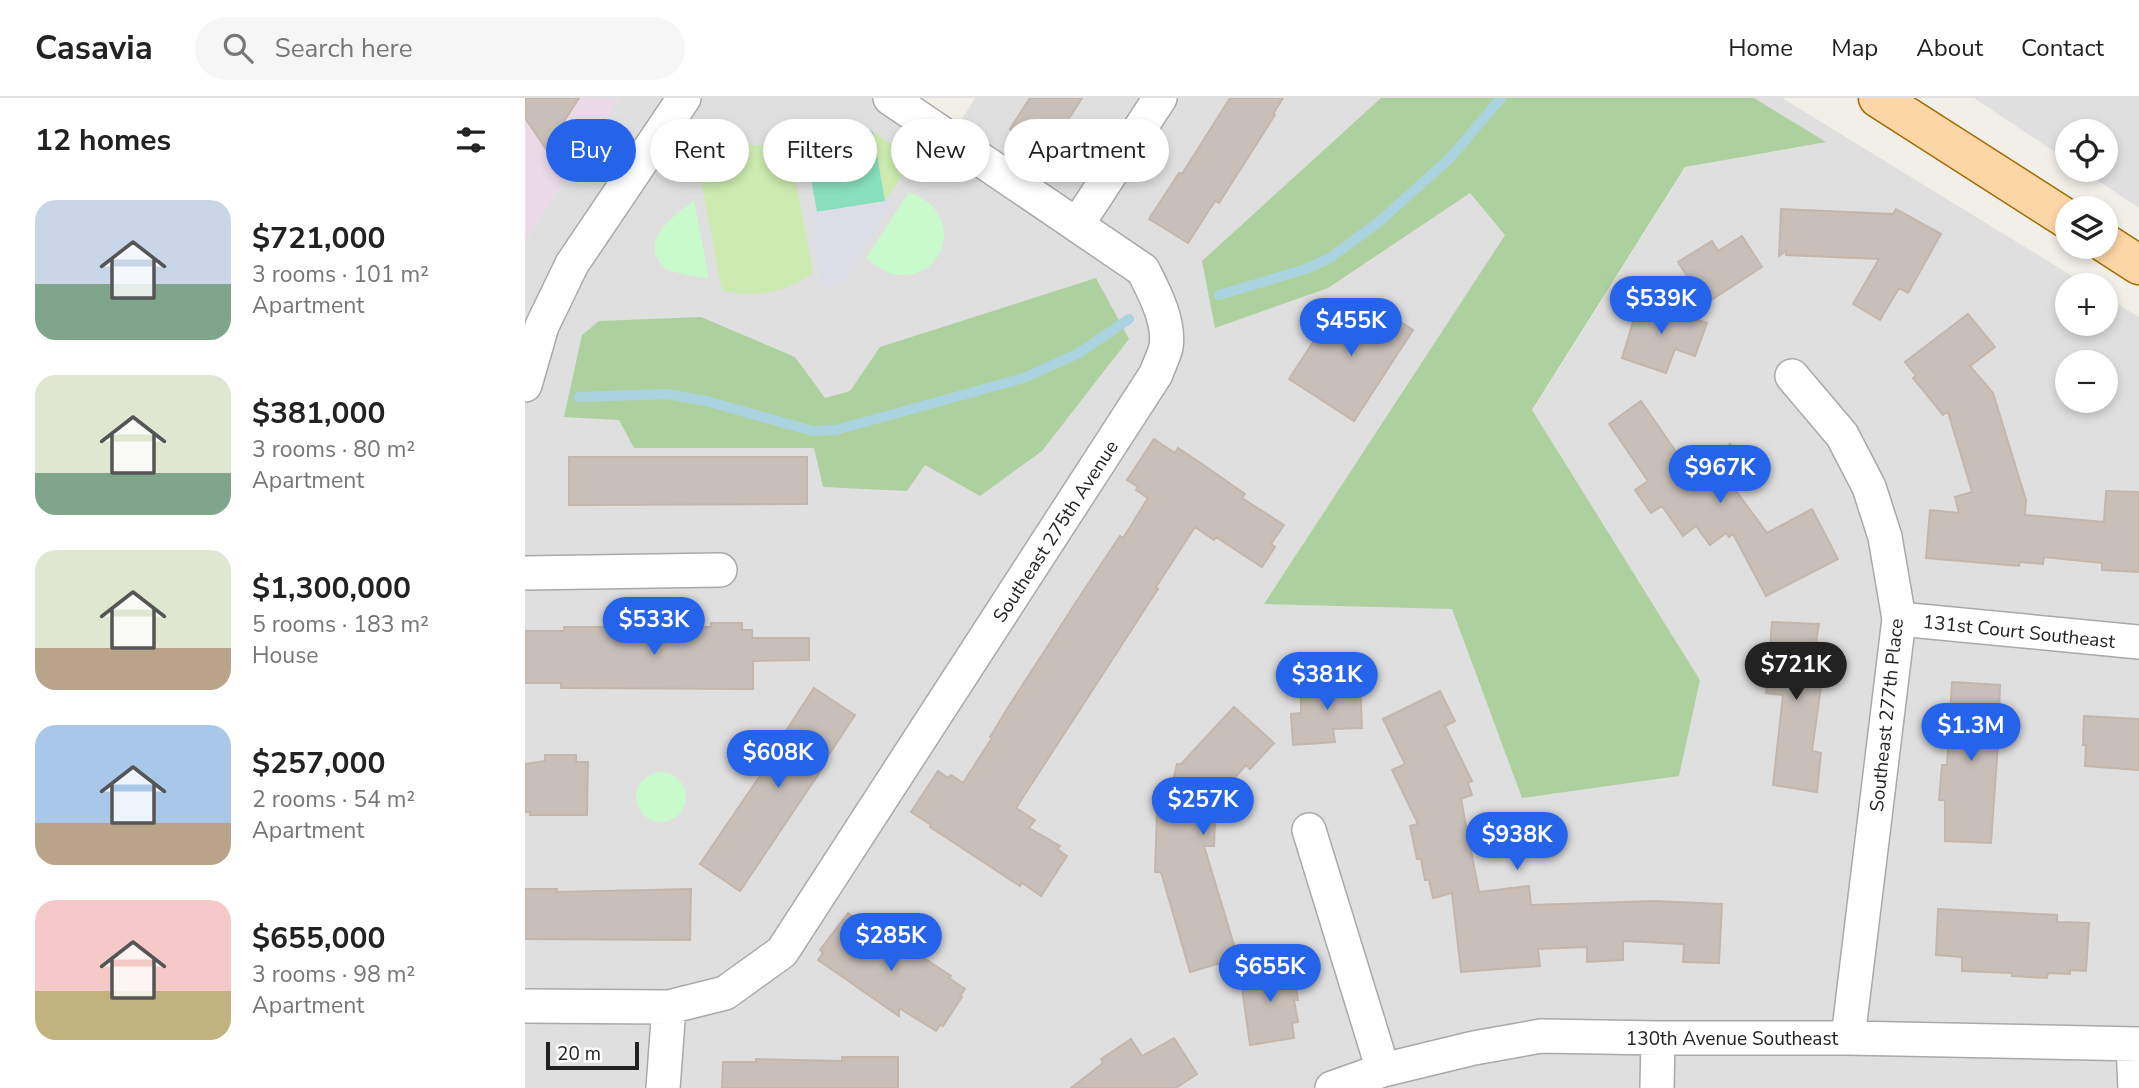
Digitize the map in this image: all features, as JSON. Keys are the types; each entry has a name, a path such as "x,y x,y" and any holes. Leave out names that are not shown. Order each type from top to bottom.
{"main road":[{"path":"1878,98 2055,211"},
{"path":"2118,251 2139,265"}],"street":[{"path":"525,386 542,326 572,264 684,98"},
{"name":"Southeast 275th Avenue","path":"525,1006 669,1007 725,993 782,952 1156,374 1166,345 1165,324 1143,270 890,98"},
{"path":"1077,225 1160,98"},
{"name":"Southeast 277th Place","path":"1792,376 1842,435 1868,487 1885,537 1899,619 1848,1038"},
{"path":"525,573 720,570"},
{"name":"131st Court Southeast","path":"1899,619 2139,642"},
{"path":"1309,830 1383,1070"},
{"path":"663,1088 669,1007"},
{"name":"130th Avenue Southeast","path":"1332,1088 1383,1070 1474,1048 1541,1036 1848,1038 2136,1044"},
{"path":"1657,1088 1658,1038"},
{"path":"2135,1088 2136,1044"}],"shaded area":[{"path":"525,98 619,98 605,119 546,119 546,182 564,182 525,241"},
{"path":"619,98 890,98 922,119 891,119 891,182 990,182 990,119 962,119 975,98 1594,98 1265,604 1452,608 1523,798 1700,680 1532,411 1729,98 1782,98 2067,273 2055,273 2055,336 2118,336 2118,304 2139,317 2139,1088 525,1088 525,241 564,182 636,182 636,119 605,119"},
{"path":"1974,98 2139,98 2139,208 2100,182 2118,182 2118,119 2055,119 2055,152"},
{"path":"895,200 843,282 822,287 809,213"}],"green space":[{"path":"1381,98 1754,98 1826,142 1685,167 1532,410 1700,680 1679,776 1522,798 1452,609 1264,604 1505,235 1470,193 1328,288 1215,328 1202,261"},
{"path":"877,135 891,144 891,182 898,182 885,201 877,155"},
{"path":"749,145 763,145 763,182 796,182 813,273 792,285 769,292 746,294 722,291 701,182 749,182"},
{"path":"877,155 885,201 817,212 812,182 877,182"},
{"path":"909,192 932,206 944,232 943,245 929,266 918,273 889,273 866,258"},
{"path":"694,200 709,279 669,270 656,256 656,239 660,231"},
{"path":"1096,278 1129,339 1042,451 980,496 925,465 907,491 823,487 814,448 634,448 619,420 564,417 582,335 599,321 701,317 795,357 825,398 850,391 880,347"},
{"path":"661,772 679,779 686,797 679,815 661,822 643,815 636,797 643,779"}],"building":[{"path":"525,98 579,98 565,119 546,119 546,149 525,118"},
{"path":"1030,98 1082,98 1069,119 1016,119"},
{"path":"1230,98 1283,98 1219,203 1215,201 1188,243 1149,219 1179,173 1182,174"},
{"path":"1781,209 1893,214 1896,209 1941,234 1908,293 1899,288 1880,320 1853,304 1879,259 1786,255 1786,251 1779,256"},
{"path":"1742,236 1762,267 1705,304 1678,262 1712,241 1718,251"},
{"path":"1640,299 1707,323 1695,356 1675,349 1666,373 1622,358"},
{"path":"1373,304 1413,330 1354,421 1289,379 1336,307 1340,311 1343,307 1363,320"},
{"path":"1968,314 1995,347 1970,366 1993,393 2026,500 2025,515 2104,522 2106,491 2139,492 2139,572 2102,570 2102,563 2044,557 2043,564 2020,562 2019,566 1926,558 1930,510 1959,513 1955,497 1972,492 1948,412 1943,415 1913,378 1916,376 1905,362"},
{"path":"1641,401 1690,472 1730,444 1749,471 1731,484 1767,533 1812,509 1838,559 1766,596 1733,534 1729,537 1726,533 1710,545 1696,526 1683,536 1662,506 1651,513 1635,490 1648,481 1609,424"},
{"path":"1154,439 1175,453 1178,448 1245,494 1242,498 1284,525 1271,544 1275,547 1262,567 1216,537 1214,540 1195,527 1156,587 1158,589 1016,808 1035,820 1029,828 1060,846 1057,849 1067,856 1041,896 1022,883 1020,886 911,812 938,771 963,783 1080,596 1120,536 1123,538 1148,498 1127,480"},
{"path":"569,457 807,457 807,504 569,505"},
{"path":"1772,622 1819,624 1816,642 1822,643 1819,665 1824,665 1812,751 1821,753 1817,792 1773,785 1783,695 1766,693"},
{"path":"711,623 742,623 742,630 752,630 752,638 809,638 809,660 753,661 753,689 561,688 561,683 525,683 525,631 564,631 564,627 609,627 609,632 657,632 657,627 711,627"},
{"path":"1360,681 1362,728 1333,729 1335,742 1293,745 1291,714 1301,713 1301,685"},
{"path":"1952,682 2000,685 1991,843 1945,841 1945,800 1939,800 1942,765 1947,765"},
{"path":"814,688 855,715 740,891 700,864 781,745 778,743"},
{"path":"1440,691 1455,721 1445,726 1472,781 1468,783 1472,795 1461,799 1479,892 1529,886 1531,905 1655,901 1722,904 1719,963 1683,962 1684,944 1623,941 1623,960 1587,962 1587,947 1538,949 1540,966 1461,972 1452,893 1433,898 1429,880 1425,880 1410,826 1418,824 1392,770 1405,764 1383,719"},
{"path":"1234,707 1274,743 1250,769 1246,765 1216,799 1214,846 1204,846 1238,958 1190,972 1161,872 1155,872 1157,811 1166,811 1177,764 1181,764"},
{"path":"2084,716 2139,719 2139,770 2085,766"},
{"path":"545,755 576,755 576,762 588,762 587,815 530,815 530,812 525,812 525,764 545,761"},
{"path":"525,889 557,889 556,892 691,889 690,940 525,939"},
{"path":"1938,909 2057,915 2057,922 2089,923 2086,971 2070,970 2070,974 2048,973 2047,978 2012,976 2012,973 1962,971 1962,957 1936,955"},
{"path":"848,913 864,924 866,921 927,960 965,989 943,1026 941,1024 936,1031 899,1008 899,1016 818,960 823,953 820,950"},
{"path":"1293,966 1298,1000 1294,1000 1298,1022 1292,1023 1294,1038 1250,1045 1240,974"},
{"path":"1174,1038 1197,1074 1176,1088 1071,1088 1103,1063 1101,1059 1131,1039 1142,1056"},
{"path":"842,1057 898,1057 898,1088 722,1088 723,1062 756,1062 756,1059 842,1061"}],"waterway":[{"path":"1219,295 1306,269 1330,258 1380,221 1450,158 1501,98"},
{"path":"579,397 667,394 706,401 813,431 836,430 1024,378 1079,353 1129,319"}]}
